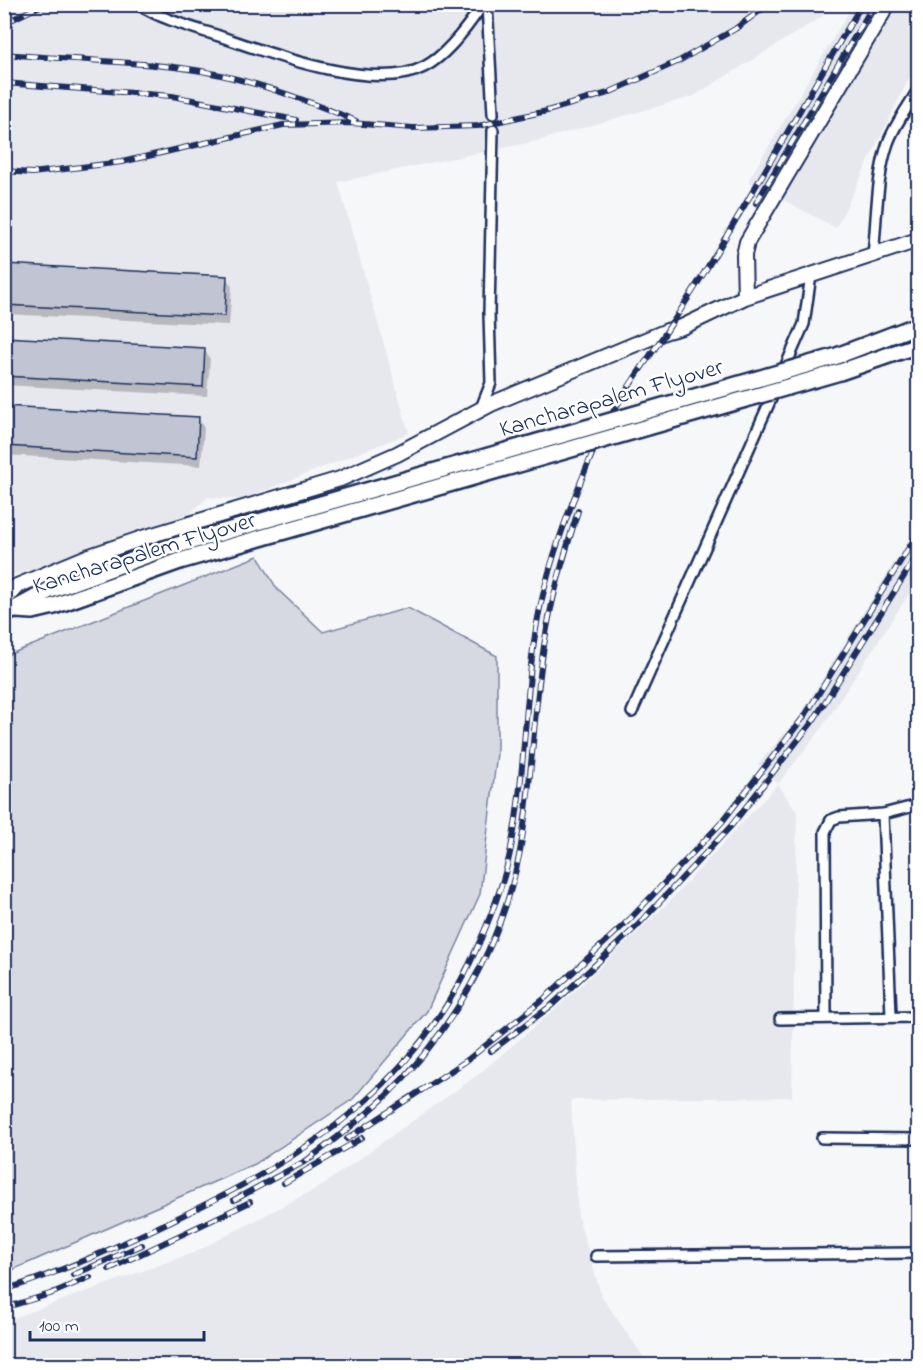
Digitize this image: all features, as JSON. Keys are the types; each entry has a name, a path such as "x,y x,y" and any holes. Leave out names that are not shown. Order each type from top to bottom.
{"main road":[{"name":"Kancharapalem Flyover","path":"8,609 48,591 164,549 834,357 918,324"},
{"name":"Kancharapalem Flyover","path":"8,609 33,611 54,606 180,561 840,372 918,345"}],"street":[{"path":"138,4 172,21 286,58 323,68 378,75 405,74 423,68 440,56 485,4"},
{"path":"485,4 493,114"},
{"path":"745,297 743,270 747,242 888,4"},
{"path":"873,255 885,154 893,132 918,90"},
{"path":"482,408 491,383 489,313 493,130"},
{"path":"8,609 17,586 87,557 340,479 397,454 482,408 667,331 682,327 745,297 918,240"},
{"path":"632,712 800,334 808,305 811,275"},
{"path":"491,383 507,397"},
{"path":"826,1017 825,832 827,825 831,820 839,817 883,814 918,805"},
{"path":"883,814 891,1016"},
{"path":"780,1019 918,1017"},
{"path":"822,1138 918,1139"},
{"path":"596,1256 918,1253"}],"shaded area":[{"path":"78,4 833,5 820,18 694,96 537,141 338,182 409,433 241,500 208,497 186,517 103,547 5,578 5,5 36,5 68,12"},
{"path":"853,5 918,5 918,60 836,228 748,181"},
{"path":"918,524 918,580 819,732 778,784 758,764 799,717"},
{"path":"258,556 277,589 323,632 408,608 497,656 497,753 480,894 427,1011 353,1099 255,1164 5,1273 5,656"},
{"path":"778,784 797,812 792,1097 571,1100 578,1217 602,1297 649,1365 5,1366 5,1321 195,1252 321,1186 479,1074 561,1004 668,903"}],"building":[{"path":"4,264 227,276 225,316 4,305"},
{"path":"4,337 205,348 203,387 4,376"},
{"path":"4,406 199,417 197,457 4,446"}],"railway":[{"path":"4,21 44,4"},
{"path":"4,171 32,173 122,162 283,125 351,123 413,128 478,126 547,111 608,93 679,61 735,29 769,4"},
{"path":"4,1290 68,1267 130,1240 221,1196 268,1170 313,1142 354,1111 391,1076 425,1037 455,992 480,941 505,872 516,822 531,662 538,618 555,551 592,454 612,413 705,272 862,4"},
{"path":"756,203 874,4"},
{"path":"4,54 203,71 270,89 356,121"},
{"path":"4,83 172,96 296,120"},
{"path":"306,1161 384,1098 431,1045 471,985 501,920 520,851 546,634 560,572 578,511"},
{"path":"347,1139 466,1061 545,998 630,919 722,822 806,714 918,533"},
{"path":"491,1051 552,1005 637,926 731,826 813,721 918,554"},
{"path":"284,1183 362,1138"},
{"path":"234,1200 313,1157"},
{"path":"109,1269 250,1202"},
{"path":"73,1275 142,1245"},
{"path":"4,1308 50,1294 90,1277"}]}
